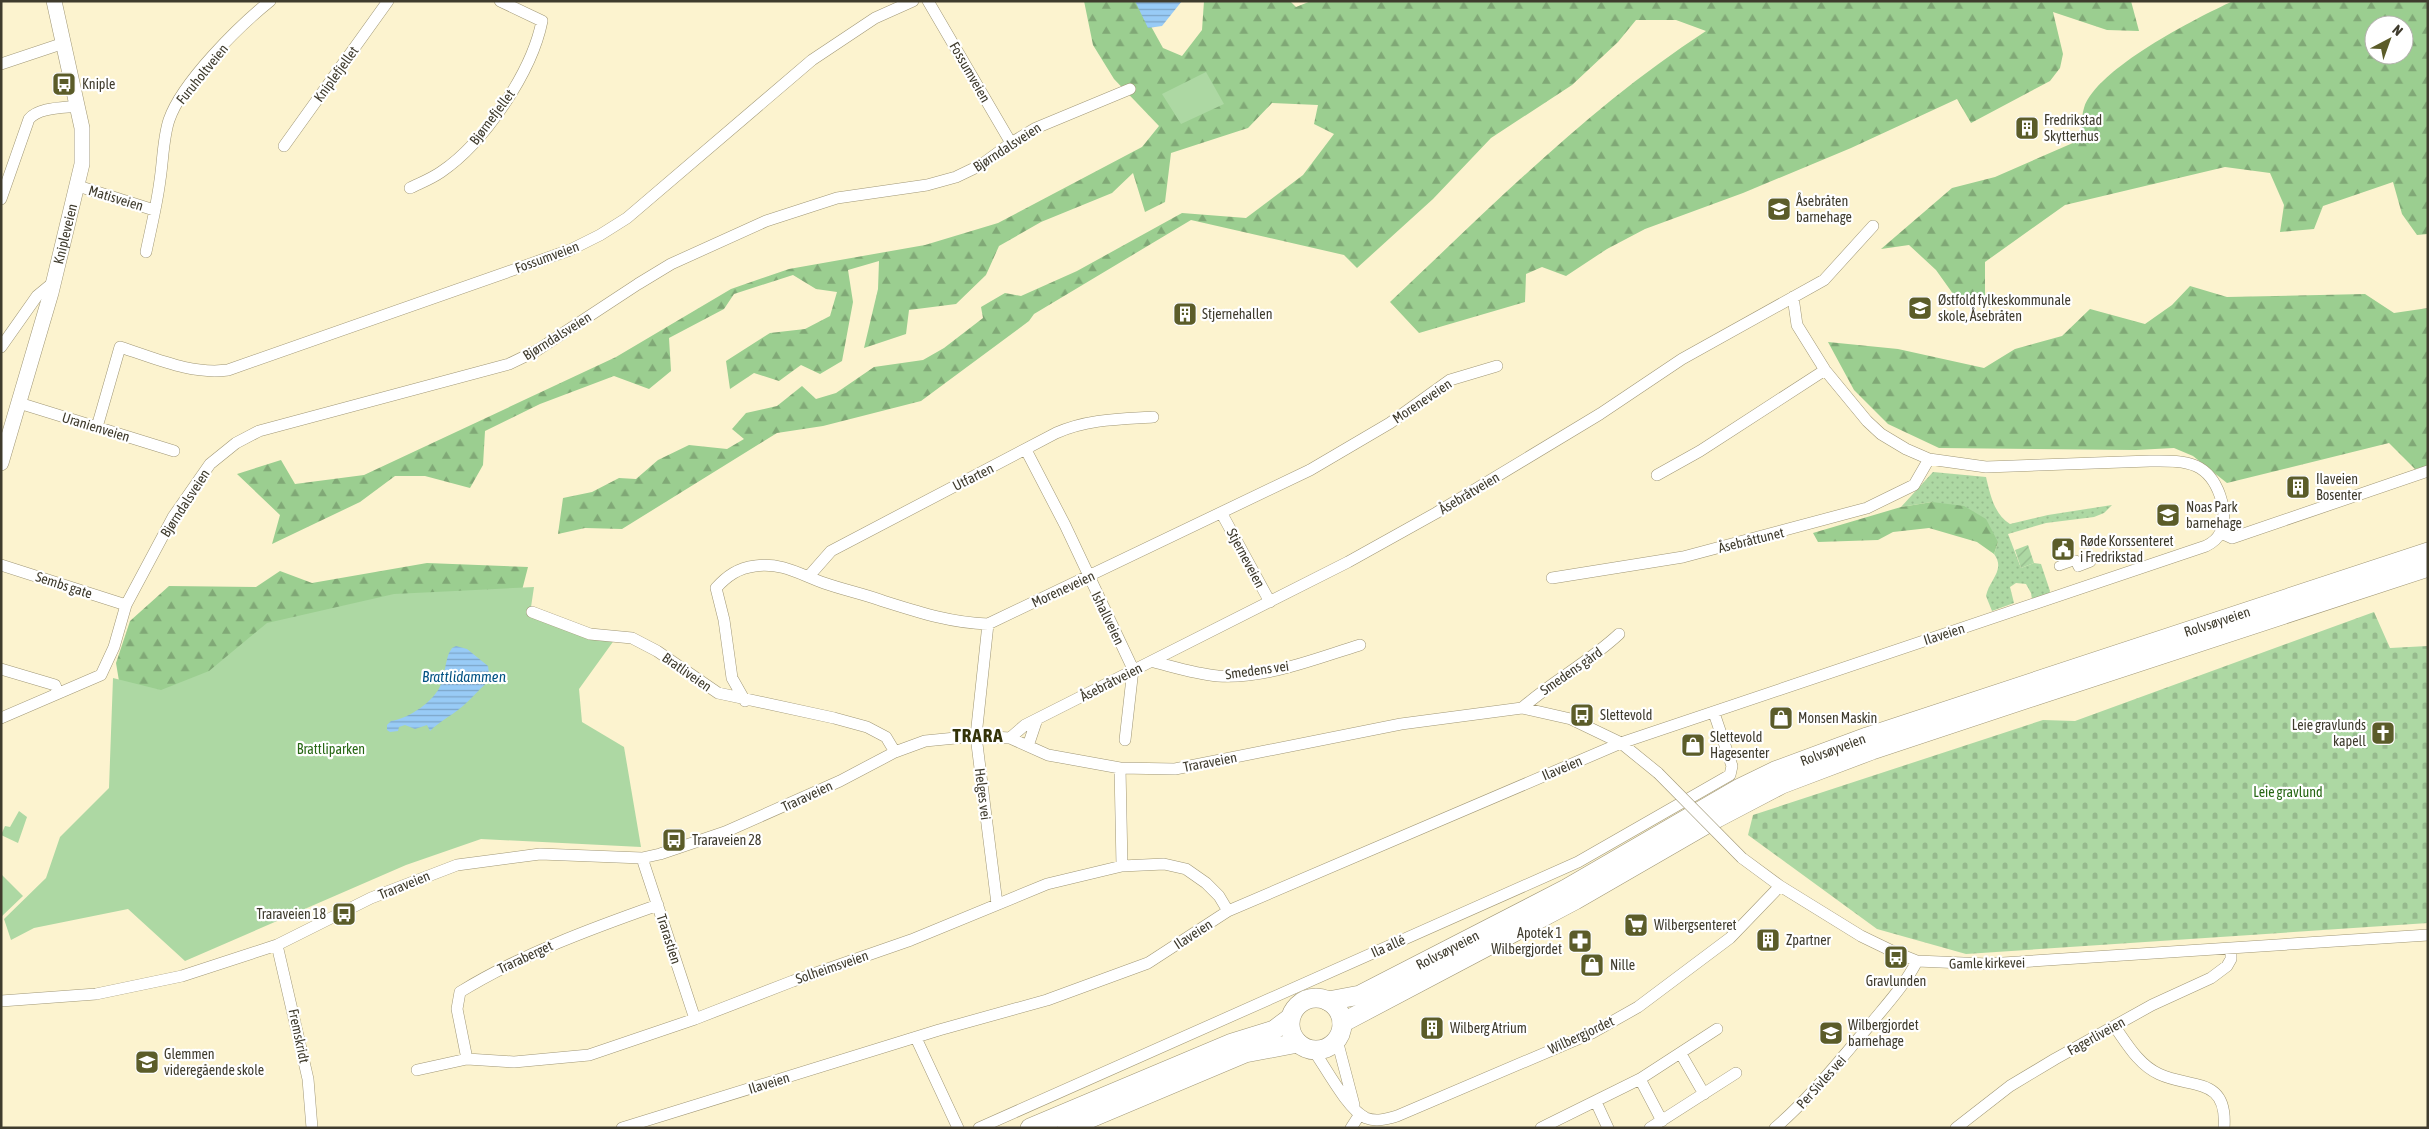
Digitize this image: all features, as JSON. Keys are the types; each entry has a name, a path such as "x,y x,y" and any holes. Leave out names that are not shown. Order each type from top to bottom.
{"main road":[{"name":"Rolvsøyveien","path":"1328,1001 1360,996 1566,889 1707,807 1775,771 1867,737 2428,552"},
{"name":"Rolvsøyveien","path":"1339,1031 1575,900 1732,809 1790,780 2029,698 2428,567"},
{"path":"1067,1128 1245,1053 1306,1047 1327,1048 1339,1031 1338,1010 1328,1001 1310,999 1294,1009 1290,1018 1291,1031 1306,1047"},
{"path":"1030,1128 1232,1043 1274,1030 1290,1018"}],"street":[{"name":"Knipleveien","path":"2,461 54,282 78,186 83,146 78,106 54,1"},
{"name":"Furuholtveien","path":"146,252 169,121 175,106 203,68 241,27 270,1"},
{"name":"Kniplefjellet","path":"284,146 388,1"},
{"name":"Bjørnefjellet","path":"410,188 441,173 471,146 504,104 526,70 539,39 542,21 500,1"},
{"name":"Fossumveien","path":"98,427 120,347 189,369 211,372 228,370 570,250 600,235 627,218 812,60 875,18 913,1"},
{"name":"Fossumveien","path":"928,1 1011,142"},
{"path":"1,64 64,43"},
{"name":"Bjørndalsveien","path":"1,718 101,675 105,670 125,615 126,605 173,516 210,464 243,439 259,431 509,364 536,352 671,264 766,221 837,198 927,185 956,177 981,165 1011,142 1050,120 1130,89"},
{"path":"1,199 32,115 43,111 78,106"},
{"name":"Matisveien","path":"78,186 154,210"},
{"name":"Åsebråtveien","path":"1010,738 1025,724 1133,669 1154,662 1436,513 1600,414 1682,359 1824,280 1874,226"},
{"path":"1,348 36,296 54,282"},
{"path":"1793,297 1797,325 1825,370 1855,408 1881,434 1906,449 1929,459 1986,467 2150,461 2176,462 2195,466 2210,477 2220,496 2223,510 2221,532 2232,538 2428,471"},
{"name":"Moreneveien","path":"745,700 732,678 724,620 716,588 728,575 755,566 789,568 822,583 926,615 966,623 988,624 1222,514 1310,470 1390,423 1450,380 1497,366"},
{"path":"1657,475 1700,451 1825,370"},
{"name":"Uranienveien","path":"19,403 174,451"},
{"name":"Utfarten","path":"809,576 831,551 1072,426 1097,421 1153,417"},
{"name":"Ishallveien","path":"1026,450 1133,669"},
{"name":"Åsebråttunet","path":"1552,578 1684,557 1860,511 1914,485 1929,459"},
{"name":"Stjerneveien","path":"1222,514 1270,602"},
{"name":"Ilaveien","path":"622,1128 1047,1000 1148,963 1228,911 1621,743 2206,546 2216,540 2221,532"},
{"path":"2060,566 2076,560 2078,567 2091,562"},
{"name":"Sembs gate","path":"1,565 126,605"},
{"name":"Bratliveien","path":"532,612 590,634 632,638 658,651 718,693 867,727 886,736 895,752"},
{"name":"Helges vei","path":"988,624 976,736 997,904"},
{"name":"Smedens gård","path":"1522,708 1545,688 1600,652 1619,634"},
{"name":"Smedens vei","path":"1154,662 1217,676 1239,675 1276,670 1360,645"},
{"path":"1,669 55,685 58,693"},
{"path":"1124,740 1133,669"},
{"name":"Traraveien","path":"1,1001 96,994 182,976 277,945 371,898 426,875 458,865 540,854 642,858 725,832 840,781 895,752 925,742 976,736 1010,738 1048,755 1120,768 1175,769 1401,724 1522,708 1571,719 1621,743"},
{"name":"Ila allé","path":"979,1128 1578,862 1730,775 1732,766 1714,713"},
{"path":"1028,746 1037,719"},
{"name":"Gamle kirkevei","path":"1621,743 1658,773 1742,858 1780,886 1861,936 1917,961 1987,964 2428,935"},
{"path":"1120,768 1122,866"},
{"name":"Trarastien","path":"642,858 695,1019"},
{"name":"Solheimsveien","path":"417,1070 467,1060 514,1062 589,1055 695,1019 793,981 911,940 1047,884 1122,866 1164,864 1186,869 1206,883 1219,896 1228,911"},
{"name":"Wilbergjordet","path":"1357,1110 1373,1120 1397,1116 1592,1032 1638,1006 1692,968 1730,938 1780,886"},
{"name":"Traraberget","path":"467,1060 457,1009 460,992 491,973 552,945 658,905"},
{"name":"Fremskridt","path":"277,945 308,1080 312,1128"},
{"name":"Fagerliveien","path":"1956,1128 2029,1074 2152,1005 2211,978 2227,966 2231,959 2231,948"},
{"name":"Per Sivles vei","path":"1775,1128 1797,1109 1841,1059 1892,998 1917,961"},
{"path":"2115,1027 2133,1053 2145,1065 2159,1074 2202,1084 2215,1094 2223,1109 2224,1128"},
{"path":"1541,1128 1553,1125 1640,1079 1717,1029"},
{"path":"1339,1031 1357,1110 1351,1128"},
{"path":"916,1038 958,1128"},
{"path":"1306,1047 1339,1092 1357,1110"},
{"path":"1681,1054 1704,1094"},
{"path":"1650,1128 1736,1073"},
{"path":"1640,1079 1662,1121"},
{"path":"1596,1102 1608,1128"}],"green space":[{"path":"1084,1 1137,1 1163,48 1182,56 1202,30 1204,1 1290,1 1296,7 1311,1 2131,1 2139,31 2107,30 2053,12 2063,54 2060,68 2050,81 1971,123 1957,99 1851,148 1743,193 1645,229 1607,249 1566,276 1542,267 1526,274 1525,302 1419,333 1390,302 1542,159 1581,125 1621,92 1706,31 1676,20 1636,20 1618,42 1572,85 1491,138 1433,199 1357,268 1344,255 1191,220 1034,314 1029,321 921,401 823,426 777,433 622,529 585,528 558,534 563,498 592,492 619,478 636,479 658,460 689,445 727,449 744,439 732,429 746,413 777,406 802,386 816,399 836,393 874,367 923,360 944,348 983,318 981,307 1005,293 1021,296 1077,271 1182,213 1246,218 1303,175 1334,134 1314,124 1318,105 1272,103 1248,128 1171,153 1165,202 1145,212 1133,173 1112,193 1041,222 999,246 986,275 956,304 909,310 906,334 864,348 878,289 879,261 848,270 853,302 842,361 820,374 801,365 779,381 754,373 730,389 726,361 770,333 805,329 830,316 837,292 816,289 793,275 734,294 724,309 669,338 671,371 649,389 614,376 540,404 485,431 483,465 470,488 425,476 395,476 360,502 272,544 280,515 237,474 281,460 295,484 364,475 616,357 731,289 789,269 925,245 998,223 1142,147 1159,126 1114,79 1093,45"},
{"path":"2233,1 2428,1 2428,234 2417,235 2402,214 2393,182 2323,206 2314,229 2280,232 2284,205 2270,173 2225,167 2065,205 1985,262 1985,303 1961,305 1936,270 1909,245 1881,249 1952,188 1995,177 2082,139 2084,108 2092,93 2107,77 2149,46 2196,19"},
{"path":"1206,72 1224,104 1181,124 1162,94"},
{"path":"2190,286 2227,297 2365,294 2394,313 2428,308 2428,466 2415,469 2389,443 2227,483 2193,456 2174,448 2136,450 1939,448 1888,424 1854,390 1828,342 1898,349 1984,368 2015,349 2062,336 2090,309 2145,324 2172,305"},
{"path":"1933,472 1986,477 1996,509 2010,524 2048,515 2112,505 2104,513 2094,517 2046,523 2008,534 2021,568 2034,563 2041,564 2050,591 2049,594 2032,599 2026,584 2016,583 2010,587 2014,603 1992,611 1986,596 1998,570 1994,554 1998,542 1932,502 1901,507"},
{"path":"1932,502 1964,506 1986,519 1998,542 1994,554 1977,542 1929,528 1893,532 1878,540 1818,542 1813,533 1901,507"},
{"path":"2028,545 2034,563 2021,568 2015,550"},
{"path":"427,563 528,567 519,602 126,723 116,663 130,621 169,586 256,587 280,571 312,583"},
{"name":"Brattliparken","path":"534,587 531,607 615,639 579,689 582,722 624,747 641,847 481,839 406,865 185,961 128,909 34,928 11,940 4,919 46,878 60,837 109,788 113,678 161,690 209,671 267,623 394,594"},
{"name":"Leie gravlund","path":"2374,612 2390,648 2428,646 2428,923 1966,954 1877,929 1748,835 1753,815 2043,720 2075,721"},
{"path":"19,811 27,817 18,843 1,835 5,826 10,827"},
{"path":"1,874 23,896 1,917"}],"water":[{"path":"1135,1 1182,1 1162,26 1148,28"},
{"name":"Brattlidammen","path":"456,646 467,649 488,666 490,680 462,706 430,731 427,725 415,729 405,725 399,727 398,731 390,732 387,730 387,725 391,721 413,713 433,697 441,684 449,653"}],"place":[{"name":"Kniple","path":"64,84"},
{"name":"Fredrikstad Skytterhus","path":"2027,128"},
{"name":"Åsebråten barnehage","path":"1779,209"},
{"name":"Østfold fylkeskommunale skole, Åsebråten","path":"1920,308"},
{"name":"Stjernehallen","path":"1185,314"},
{"name":"Ilaveien Bosenter","path":"2298,487"},
{"name":"Noas Park barnehage","path":"2168,515"},
{"name":"Røde Korssenteret i Fredrikstad","path":"2063,549"},
{"name":"Slettevold","path":"1582,715"},
{"name":"Monsen Maskin","path":"1781,718"},
{"name":"Leie gravlunds kapell","path":"2383,733"},
{"name":"Slettevold Hagesenter","path":"1693,745"},
{"name":"Traraveien 28","path":"674,840"},
{"name":"Traraveien 18","path":"344,914"},
{"name":"Wilbergsenteret","path":"1636,925"},
{"name":"Zpartner","path":"1768,940"},
{"name":"Apotek 1 Wilbergjordet","path":"1580,941"},
{"name":"Gravlunden","path":"1896,957"},
{"name":"Nille","path":"1592,965"},
{"name":"Wilberg Atrium","path":"1432,1028"},
{"name":"Wilbergjordet barnehage","path":"1831,1033"},
{"name":"Glemmen videregående skole","path":"147,1062"}],"district":[{"name":"TRARA","path":"978,735"}]}
